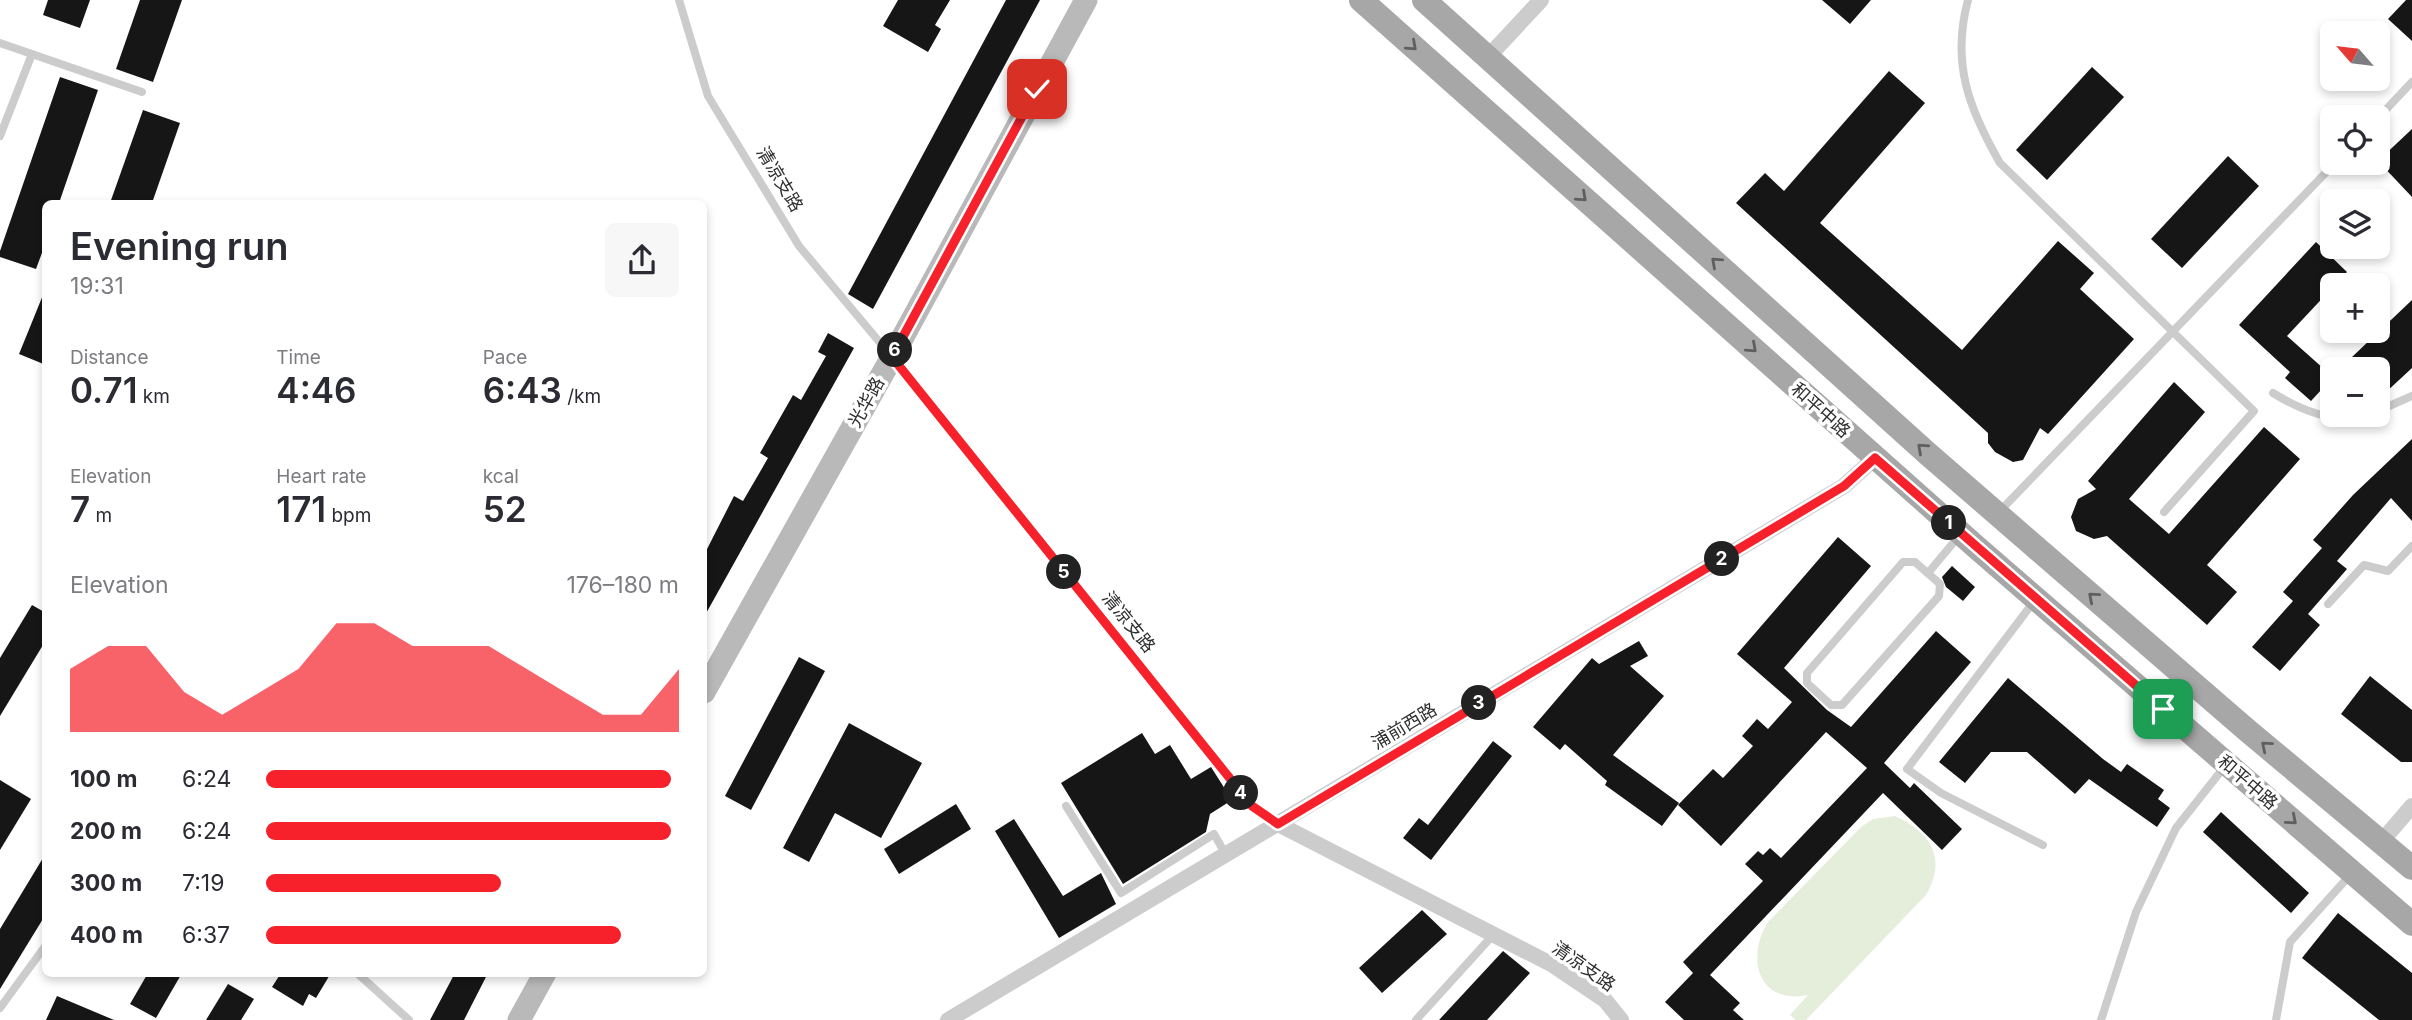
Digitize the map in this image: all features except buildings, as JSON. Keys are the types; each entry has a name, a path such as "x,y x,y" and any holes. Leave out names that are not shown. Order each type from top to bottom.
{"main road":[{"name":"光华路","path":"707,687 892,357 1086,0"},
{"name":"和平中路","path":"1361,0 1875,458 2412,924"},
{"path":"1423,0 1997,514 2412,868"},
{"path":"519,1020 543,977"}],"street":[{"path":"1488,57 1541,0"},
{"name":"浦前西路","path":"948,1020 1844,486 1875,458"},
{"path":"2381,842 2412,806"},
{"name":"清凉支路","path":"1278,824 1553,965 1605,1000 1621,1020"}],"lane":[{"name":"清凉支路","path":"678,0 708,96 799,246 892,357 1252,806 1278,824"},
{"path":"1968,0 1961,74 1976,121 2000,163 2254,411 2164,512"},
{"path":"0,43 142,92"},
{"path":"0,136 32,54"},
{"path":"2390,105 2412,82"},
{"path":"1997,514 2323,175"},
{"path":"2273,393 2304,411 2320,414"},
{"path":"2390,406 2412,396"},
{"path":"1928,573 1961,533"},
{"path":"2329,604 2364,565 2388,571 2412,546"},
{"path":"1903,562 1915,562 1928,573 1940,584 1940,596 1842,705 1831,705 1807,683 1807,673 1903,562"},
{"path":"2036,599 1907,769 1941,793 2043,845"},
{"path":"2101,1020 2136,912 2176,828 2226,764"},
{"path":"1066,806 1121,893 1214,834 1226,855"},
{"path":"2276,1020 2290,942 2352,872"},
{"path":"1416,1020 1494,934"},
{"path":"0,1009 42,950"},
{"path":"361,977 409,1020"}],"green space":[{"path":"1895,816 1918,830 1932,848 1935,870 1926,895 1806,1020 1796,1020 1790,1015 1808,995 1791,996 1778,993 1768,986 1761,976 1758,964 1761,936 1768,922 1861,827 1873,819"}],"route":[{"path":"1037,89 892,357 1252,806 1278,824 1844,486 1875,458 2163,709"}]}
